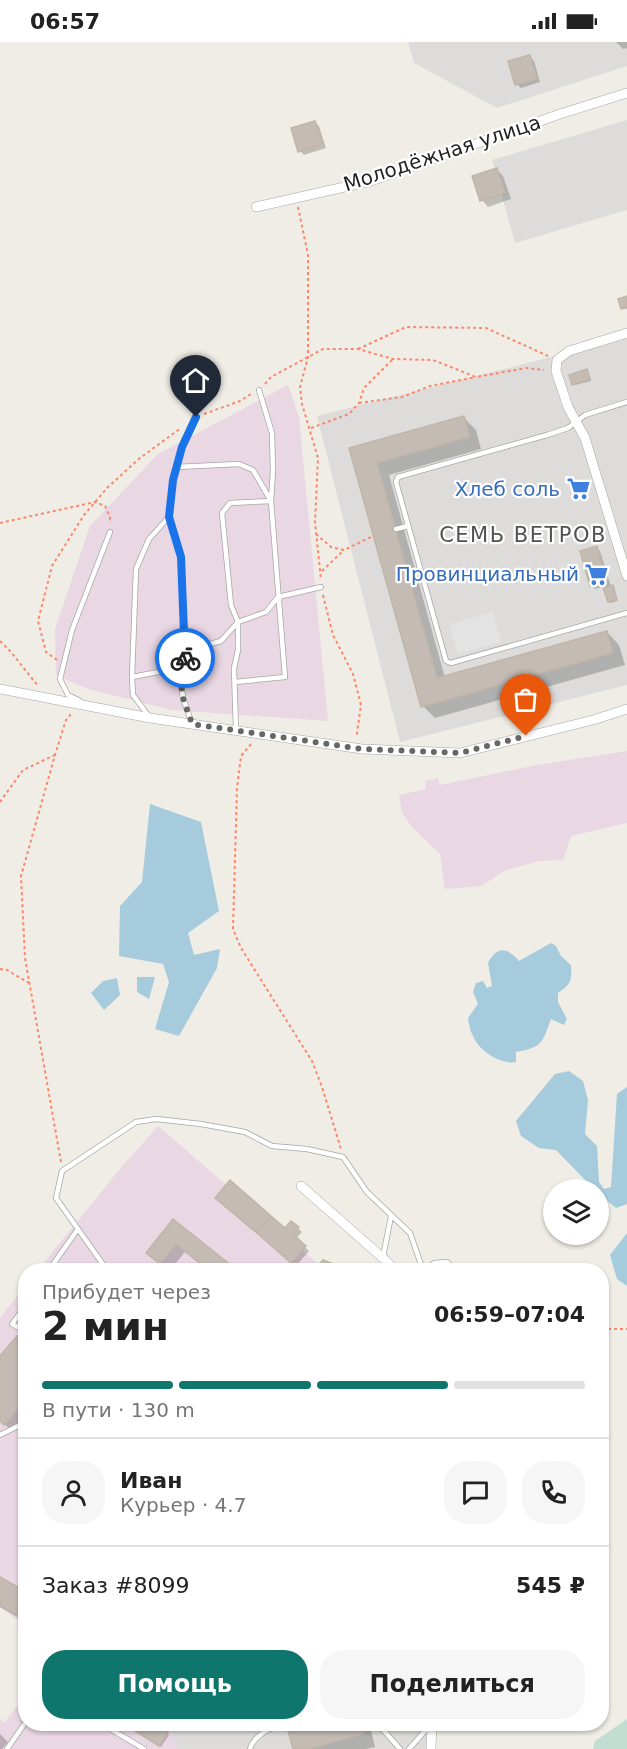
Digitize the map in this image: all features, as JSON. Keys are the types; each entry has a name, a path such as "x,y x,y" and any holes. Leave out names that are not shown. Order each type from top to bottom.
{"street":[{"name":"Молодёжная улица","path":"256,207 370,181 627,93"},
{"path":"627,333 569,351 557,360 556,371 568,407 585,438 627,576"},
{"path":"0,689 150,718 362,749 460,753 593,720 627,709"},
{"path":"301,1186 388,1263"},
{"path":"431,1749 432,1731"}],"lane":[{"path":"235,682 285,677 271,501 272,433 259,390"},
{"path":"627,402 585,415 568,428 399,477 396,482 446,661 451,663 627,613"},
{"path":"186,656 181,557 169,517 176,467 182,447 196,417"},
{"path":"176,467 239,464 253,470 271,501"},
{"path":"236,731 234,668 238,650 238,622 231,605 222,513 230,502 271,501"},
{"path":"150,718 134,695 132,676 136,569 149,539 169,517"},
{"path":"396,529 408,526"},
{"path":"85,705 68,695 60,679 72,630 110,532"},
{"path":"192,724 183,698 179,668 186,656 203,646 221,641 238,622 266,612 278,597 321,587"},
{"path":"132,676 179,668"},
{"path":"102,1263 56,1198 63,1171 136,1122 156,1119 245,1132 272,1146 307,1149 343,1157 367,1192 410,1233 421,1263"},
{"path":"383,1258 391,1216"},
{"path":"54,1263 78,1229"},
{"path":"18,1316 12,1324 18,1327"},
{"path":"0,1435 18,1426"},
{"path":"7,1749 19,1731"},
{"path":"114,1731 144,1749"},
{"path":"250,1749 252,1742 265,1731"},
{"path":"384,1731 400,1749"},
{"path":"409,1749 426,1731"}],"path":[{"path":"296,198 308,255 308,357 300,387 302,404 318,458 315,522 321,587 333,635 353,674 362,705 357,733 362,749"},
{"path":"358,349 406,327 486,328 557,360"},
{"path":"64,664 46,652 38,621 52,566 84,515 108,488 140,458 196,417 240,401 259,390 271,377 323,349 358,349 393,359 433,360 476,377"},
{"path":"310,428 349,414 359,403 364,388 393,359"},
{"path":"359,403 402,397 430,386 526,368 556,371"},
{"path":"0,523 95,502 105,506 110,517 110,532"},
{"path":"316,534 331,547 344,550"},
{"path":"321,572 344,550 373,536"},
{"path":"0,640 47,697"},
{"path":"63,1171 25,958 21,876 66,720 73,711 85,705"},
{"path":"258,734 241,756 237,788 233,929 241,948 312,1061 343,1157"},
{"path":"0,801 23,770 55,755"},
{"path":"0,969 7,970 29,983"},
{"path":"609,1329 627,1329"}],"shaded area":[{"path":"408,42 627,42 627,66 497,108 414,63"},
{"path":"627,120 627,210 515,243 492,160"},
{"path":"627,338 627,685 400,742 317,416"},
{"path":"288,385 299,417 328,721 172,710 88,689 56,675 55,629 90,526 158,454"},
{"path":"493,612 501,642 458,654 449,624"},
{"path":"627,751 627,823 571,836 563,860 540,861 506,870 481,886 445,889 440,854 411,826 402,812 399,795 426,789 425,781 438,778 440,785 537,765"},
{"path":"158,1126 317,1263 44,1263"},
{"path":"18,1295 18,1621 0,1607 0,1318"},
{"path":"18,1705 18,1731 172,1731 177,1749 0,1749 0,1719 4,1723"},
{"path":"172,1731 426,1731 427,1749 177,1749"}],"green space":[{"path":"627,1719 627,1749 593,1749 595,1741"}],"water":[{"path":"150,804 201,822 219,911 188,933 194,955 220,949 217,968 179,1036 155,1029 169,982 163,964 119,956 120,906 142,882"},
{"path":"551,943 571,965 570,982 558,993 558,1002 567,1019 564,1025 551,1019 540,1043 532,1048 516,1052 516,1062 497,1059 480,1047 470,1030 468,1018 478,1004 473,992 476,983 483,981 487,988 492,986 488,963 491,957 499,951 510,953 519,961"},
{"path":"137,977 155,977 149,999 137,992"},
{"path":"117,978 120,995 104,1010 91,993 103,981"},
{"path":"569,1071 583,1081 588,1100 585,1134 597,1146 599,1179 584,1179 556,1150 539,1148 521,1136 516,1121 555,1074"},
{"path":"627,1087 627,1204 616,1208 609,1202 609,1188 611,1187 617,1094"},
{"path":"627,1233 627,1286 617,1279 610,1255"}],"building":[{"path":"530,55 537,79 515,85 508,61"},
{"path":"315,121 323,144 298,152 291,128"},
{"path":"497,168 505,193 480,201 472,176"},
{"path":"627,296 627,308 621,309 618,299"},
{"path":"587,369 590,379 572,385 569,375"},
{"path":"464,416 470,437 377,463 437,678 607,631 613,653 421,707 349,448"},
{"name":"Хлеб соль","path":"582,483 584,493 575,496 572,485"},
{"path":"597,546 607,581 590,586 580,551"},
{"path":"613,585 617,600 608,602 603,588"},
{"path":"230,1180 271,1216 257,1233 215,1198"},
{"path":"271,1216 285,1228 291,1221 299,1227 293,1234 306,1246 291,1263 257,1233"},
{"path":"173,1219 228,1263 199,1263 176,1244 161,1263 146,1253"},
{"path":"18,1337 18,1409 4,1425 0,1421 0,1356"},
{"path":"0,1577 18,1587 18,1616 0,1605"},
{"path":"135,1731 168,1732 159,1746"},
{"path":"288,1731 363,1731 364,1734 309,1749 293,1749"}],"way so far":[{"path":"185,658 179,668 183,698 192,724 362,749 460,753 526,736"}],"place":[{"name":"Хлеб соль","path":"578,489"},
{"name":"Провинциальный","path":"597,574"}],"district":[{"name":"СЕМЬ ВЕТРОВ","path":"523,535"}],"route":[{"path":"185,658 181,557 169,517 173,480 182,447 196,417"}]}
